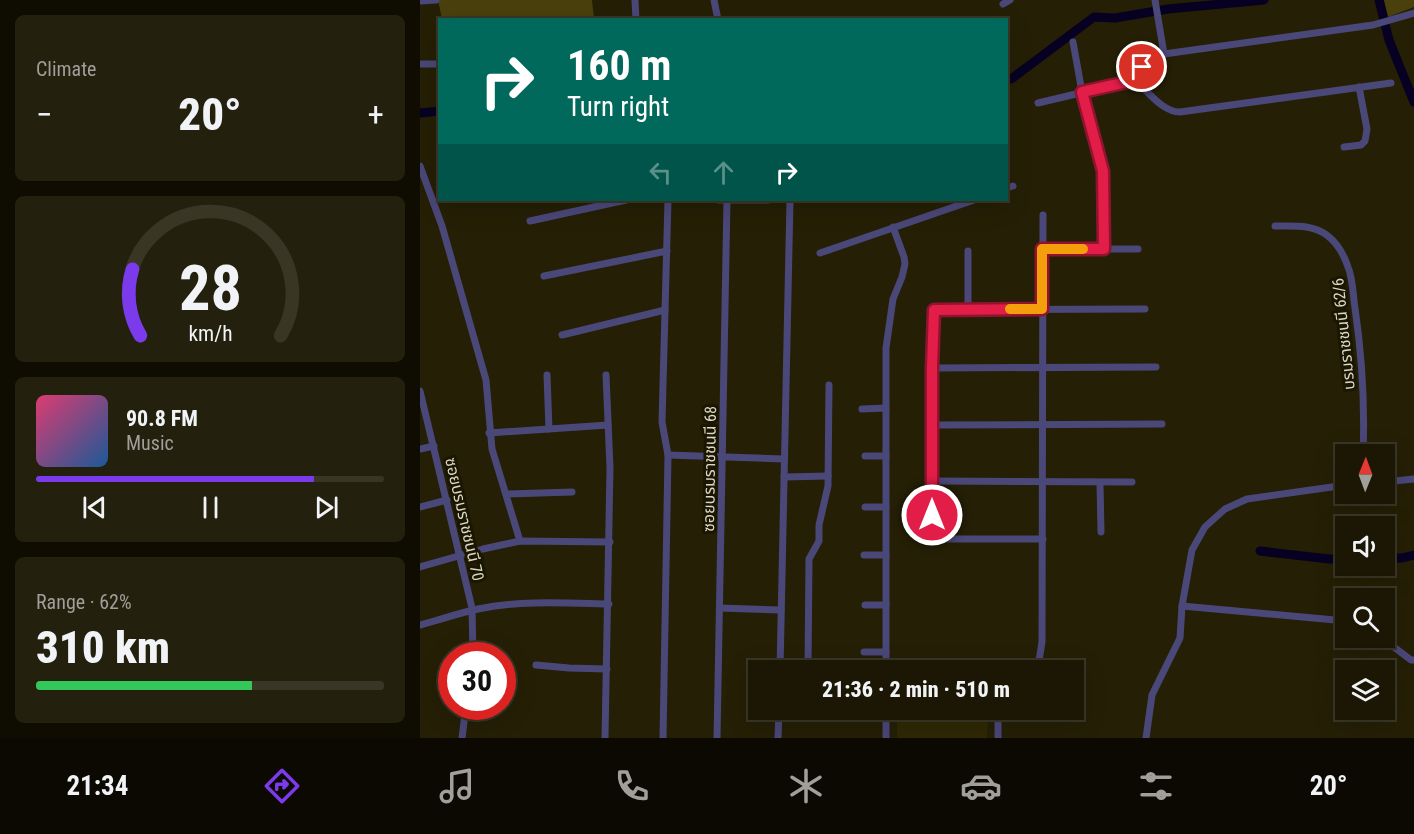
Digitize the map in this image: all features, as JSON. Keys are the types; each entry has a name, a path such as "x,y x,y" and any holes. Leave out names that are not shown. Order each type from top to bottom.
{"street":[{"path":"420,1 436,0"},
{"path":"635,0 636,18"},
{"path":"714,0 718,18"},
{"path":"1155,2 1164,54"},
{"path":"1136,80 1142,67 1164,54 1373,25 1413,16"},
{"path":"1073,42 1082,92 1103,171 1104,249"},
{"path":"420,64 438,64"},
{"path":"1038,103 1136,80"},
{"path":"1136,80 1166,109 1173,112 1391,83"},
{"path":"1344,147 1362,145 1365,141 1367,129 1359,87"},
{"path":"420,166 442,226 486,380 489,433 520,541"},
{"path":"530,221 621,201"},
{"path":"663,738 668,455 662,422 668,201"},
{"name":"ซอยบรมราชชนนี 68","path":"717,738 727,201"},
{"path":"780,660 790,201"},
{"path":"820,253 959,202"},
{"path":"1039,660 1043,540 1041,424 1043,215"},
{"name":"บรมราชชนนี 62/6","path":"1275,226 1300,226 1318,230 1338,246 1349,269 1364,399 1363,444"},
{"path":"886,660 886,348 893,299 905,264 893,227"},
{"path":"1042,249 1138,249"},
{"path":"968,250 968,309"},
{"path":"544,276 667,251"},
{"path":"1043,540 939,539 934,537 932,368 934,310 1145,309"},
{"path":"562,335 665,310"},
{"path":"932,368 1156,367"},
{"path":"547,375 549,429"},
{"path":"605,738 609,604 606,375"},
{"path":"808,660 809,559 819,541 819,525 824,509 828,476 830,385"},
{"name":"ซอยบรมราชชนนี 70","path":"420,392 472,611 473,642"},
{"path":"862,409 886,408"},
{"path":"932,424 1162,424"},
{"path":"489,433 608,425"},
{"path":"420,449 434,446"},
{"path":"668,455 784,459"},
{"path":"865,456 886,456"},
{"path":"784,477 828,476"},
{"path":"1395,481 1414,479"},
{"path":"932,482 1132,482"},
{"path":"1100,483 1101,532"},
{"path":"1146,738 1152,695 1180,638 1182,606 1192,550 1205,527 1225,509 1247,499 1335,487"},
{"path":"506,494 572,492"},
{"path":"420,507 447,500"},
{"path":"864,507 886,507"},
{"path":"420,567 520,541 609,542"},
{"path":"864,555 886,555"},
{"path":"420,625 472,611 527,603 609,604"},
{"path":"864,605 886,605"},
{"path":"1182,606 1335,620"},
{"path":"720,608 781,610"},
{"path":"1395,648 1414,660"},
{"path":"864,652 886,651"},
{"path":"537,665 607,669"},
{"path":"462,738 464,720"},
{"path":"778,738 779,720"},
{"path":"886,720 886,738"},
{"path":"998,720 998,738"}],"shaded area":[{"path":"438,0 592,0 594,18 442,18"},
{"path":"1384,0 1414,0 1414,7 1388,17"},
{"path":"897,720 988,720 987,738 897,738"}],"waterway":[{"path":"1008,78 1011,79 1094,17 1115,18 1168,9 1264,0"},
{"path":"1379,0 1389,40 1414,102"},
{"path":"420,113 438,111"},
{"path":"1260,551 1335,559"},
{"path":"1395,558 1414,555"}],"slow traffic":[{"path":"1010,309 1042,309 1042,249 1083,249"}],"route":[{"path":"932,515 932,314 934,310 940,308 1042,309 1042,249 1104,249 1103,171 1082,92 1136,80 1142,67"}]}
